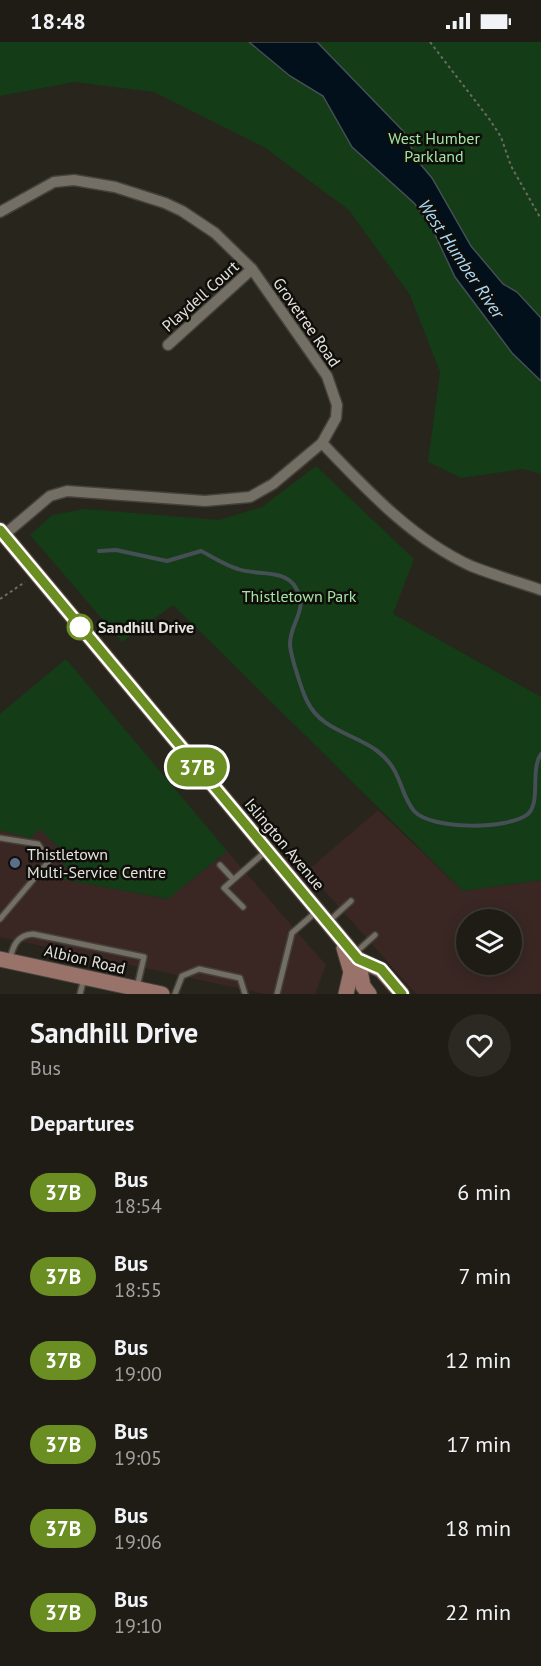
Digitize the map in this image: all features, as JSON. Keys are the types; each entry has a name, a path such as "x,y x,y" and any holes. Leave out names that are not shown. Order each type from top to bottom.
{"main road":[{"name":"Islington Avenue","path":"2,533 356,957 381,969 402,994"},
{"path":"337,935 350,964 346,994"},
{"name":"Islington Avenue","path":"356,957 363,986 369,994"},
{"name":"Albion Road","path":"5,960 84,977 136,992 162,994"}],"street":[{"name":"Grovetree Road","path":"0,212 54,182 74,180 96,183 165,203 215,233 252,269 327,376 337,405 336,418 322,443"},
{"name":"Playdell Court","path":"168,345 252,269"},
{"path":"2,533 50,496 67,491 205,501 250,498 273,484 322,443 383,504 425,539 471,566 541,590"}],"lane":[{"path":"0,838 38,844 49,861 0,920"},
{"path":"243,907 224,888 267,850"},
{"path":"220,865 233,879"},
{"path":"277,994 292,933 351,901"},
{"path":"5,960 13,945 25,934 144,957 136,992"},
{"path":"356,957 375,935"},
{"path":"176,994 182,976 197,969 240,978 245,994"},
{"path":"81,994 84,977"}],"path":[{"path":"430,42 501,137 512,166 541,219"},
{"path":"0,599 36,574"}],"shaded area":[{"path":"378,810 463,891 541,880 541,994 416,994 307,871"},
{"path":"40,829 70,859 69,870 62,879 168,899 227,851 326,965 315,994 265,994 0,937 0,830 30,837"}],"green space":[{"name":"West Humber Parkland","path":"0,42 541,42 541,474 523,469 461,478 428,462 440,372 410,295 349,210 264,147 154,92 74,82 0,96"},
{"name":"Thistletown Park","path":"316,466 414,559 393,614 541,697 541,880 463,891 173,605 122,642 30,535 52,515 85,509 219,520 262,507"},
{"path":"66,659 227,851 168,899 61,879 69,870 62,863 70,859 40,829 30,838 0,830 0,714"}],"water":[{"name":"West Humber River","path":"249,42 317,42 404,132 417,160 432,178 471,246 503,284 517,292 541,318 541,381 512,353 455,277 430,224 414,203 352,147 323,96 290,76"}],"waterway":[{"path":"99,551 116,550 167,561 201,551 238,569 278,575 291,582 296,588 301,603 290,644 307,701 313,711 329,725 367,744 385,758 396,773 414,811 423,817 436,822 470,826 504,823 528,814 534,802 536,768 541,754"}],"bus line":[{"name":"37B","path":"0,530 358,959 381,969 402,994"}],"place":[{"name":"Sandhill Drive","path":"80,627"},
{"name":"Thistletown Multi-Service Centre","path":"15,863"}]}
